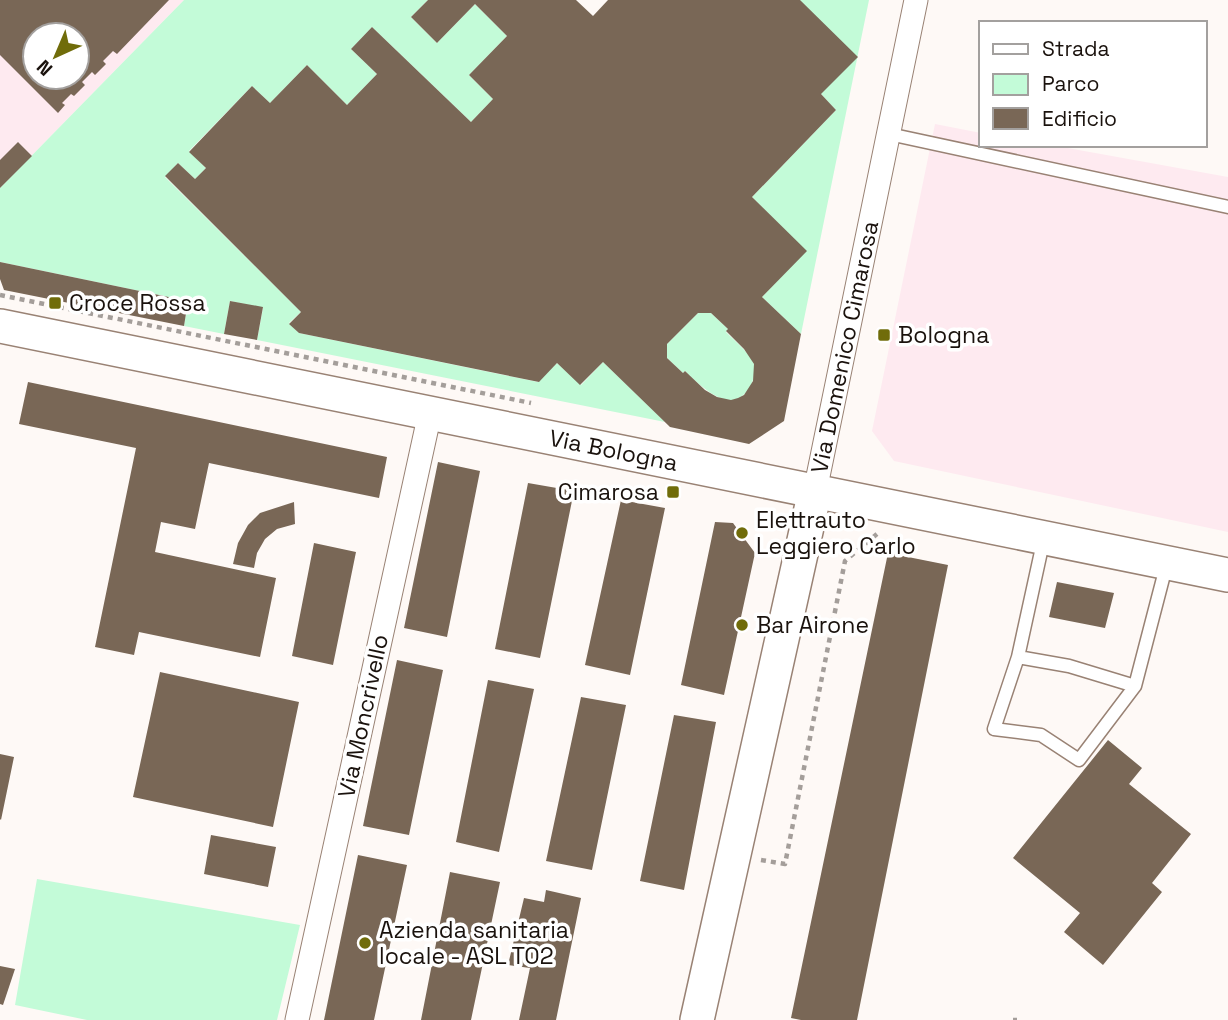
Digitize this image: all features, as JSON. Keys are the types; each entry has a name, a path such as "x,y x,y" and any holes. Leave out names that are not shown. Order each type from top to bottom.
{"main road":[{"name":"Via Bologna","path":"0,326 1228,575"},
{"name":"Via Domenico Cimarosa","path":"698,1020 815,491"}],"street":[{"name":"Via Domenico Cimarosa","path":"815,491 916,0"},
{"name":"Via Moncrivello","path":"297,1020 429,413"}],"lane":[{"path":"889,134 1228,207"},
{"path":"1044,537 1018,657 994,729 1041,736 1079,760 1135,686 1167,562"},
{"path":"1018,657 1069,666 1135,686"}],"path":[{"path":"0,295 533,403"},
{"path":"759,859 785,864 845,561 877,534 885,505"}],"shaded area":[{"path":"0,0 184,0 0,188"},
{"path":"935,124 979,133 979,147 1062,147 1228,177 1228,532 894,461 872,431"}],"green space":[{"path":"184,0 428,0 411,17 437,43 475,4 507,36 469,75 493,99 471,122 372,27 351,49 377,74 347,105 307,65 270,103 252,86 189,151 206,168 195,179 178,163 165,177 301,312 289,323 299,333 538,382 557,363 581,385 603,362 665,422 257,340 263,308 230,301 224,334 184,326 188,301 0,262 0,188"},
{"path":"800,0 869,0 801,334 762,297 806,251 752,197 836,110 821,94"},
{"path":"698,313 711,313 728,329 726,332 742,347 754,364 753,381 740,397 732,400 715,396 667,358 667,344"},
{"path":"37,879 300,925 277,1020 87,1020 15,1005"}],"building":[{"path":"0,0 169,0 117,54 113,51 103,61 106,64 95,75 91,73 91,21 21,21 21,76 0,55"},
{"path":"428,0 576,0 593,16 608,0 800,0 858,57 821,94 836,110 752,197 807,251 762,297 801,334 784,421 749,444 670,427 603,362 580,385 557,363 539,382 299,333 289,324 301,312 165,176 178,163 195,179 206,168 189,152 252,86 270,103 307,65 347,105 377,74 351,49 372,27 471,122 493,99 469,75 507,36 475,4 437,43 411,17","holes":["698,313 711,313 728,329 726,331 754,364 753,381 744,395 731,400 717,397 705,390 667,358 667,344"]},
{"path":"36,91 79,91 74,96 71,94 62,103 65,105 58,113"},
{"path":"18,142 32,156 0,188 0,160"},
{"path":"0,262 188,301 184,326 4,290 0,279"},
{"path":"230,301 263,307 257,340 224,334"},
{"path":"28,382 387,457 379,498 209,463 195,529 161,522 155,552 276,578 260,657 139,632 134,655 95,647 136,448 19,424"},
{"path":"438,462 480,471 447,637 404,628"},
{"path":"528,483 574,491 540,658 495,649"},
{"path":"621,500 665,508 630,675 585,665"},
{"path":"294,502 295,524 277,529 265,539 257,553 254,568 233,564 238,543 248,525 260,513"},
{"path":"715,522 733,523 755,553 724,695 681,685"},
{"path":"314,543 356,552 333,665 292,656"},
{"path":"888,553 948,565 857,1020 801,1020 791,1018"},
{"path":"1057,582 1114,593 1105,628 1049,617"},
{"path":"397,660 443,670 409,835 363,826"},
{"path":"160,672 299,702 273,827 133,797"},
{"path":"488,680 534,689 499,852 456,842"},
{"path":"581,697 626,705 592,870 546,861"},
{"path":"674,715 716,722 684,890 640,881"},
{"path":"1108,740 1142,768 1129,784 1191,834 1152,883 1162,892 1103,965 1064,932 1080,913 1013,858"},
{"path":"0,754 14,757 1,820 0,819"},
{"path":"211,835 276,847 268,887 204,874"},
{"name":"Azienda sanitaria locale - ASL TO2","path":"358,855 407,865 374,1020 324,1020"},
{"name":"Azienda sanitaria locale - ASL TO2","path":"450,872 500,882 471,1020 421,1020"},
{"path":"546,890 581,898 556,1020 519,1020 530,968 508,965 524,898 544,902"},
{"path":"0,966 15,969 3,1005 0,1004"}],"place":[{"name":"Croce Rossa","path":"55,303"},
{"name":"Bologna","path":"884,335"},
{"name":"Cimarosa","path":"673,492"},
{"name":"Elettrauto Leggiero Carlo","path":"742,533"},
{"name":"Bar Airone","path":"742,625"},
{"name":"Azienda sanitaria locale - ASL TO2","path":"365,943"}]}
